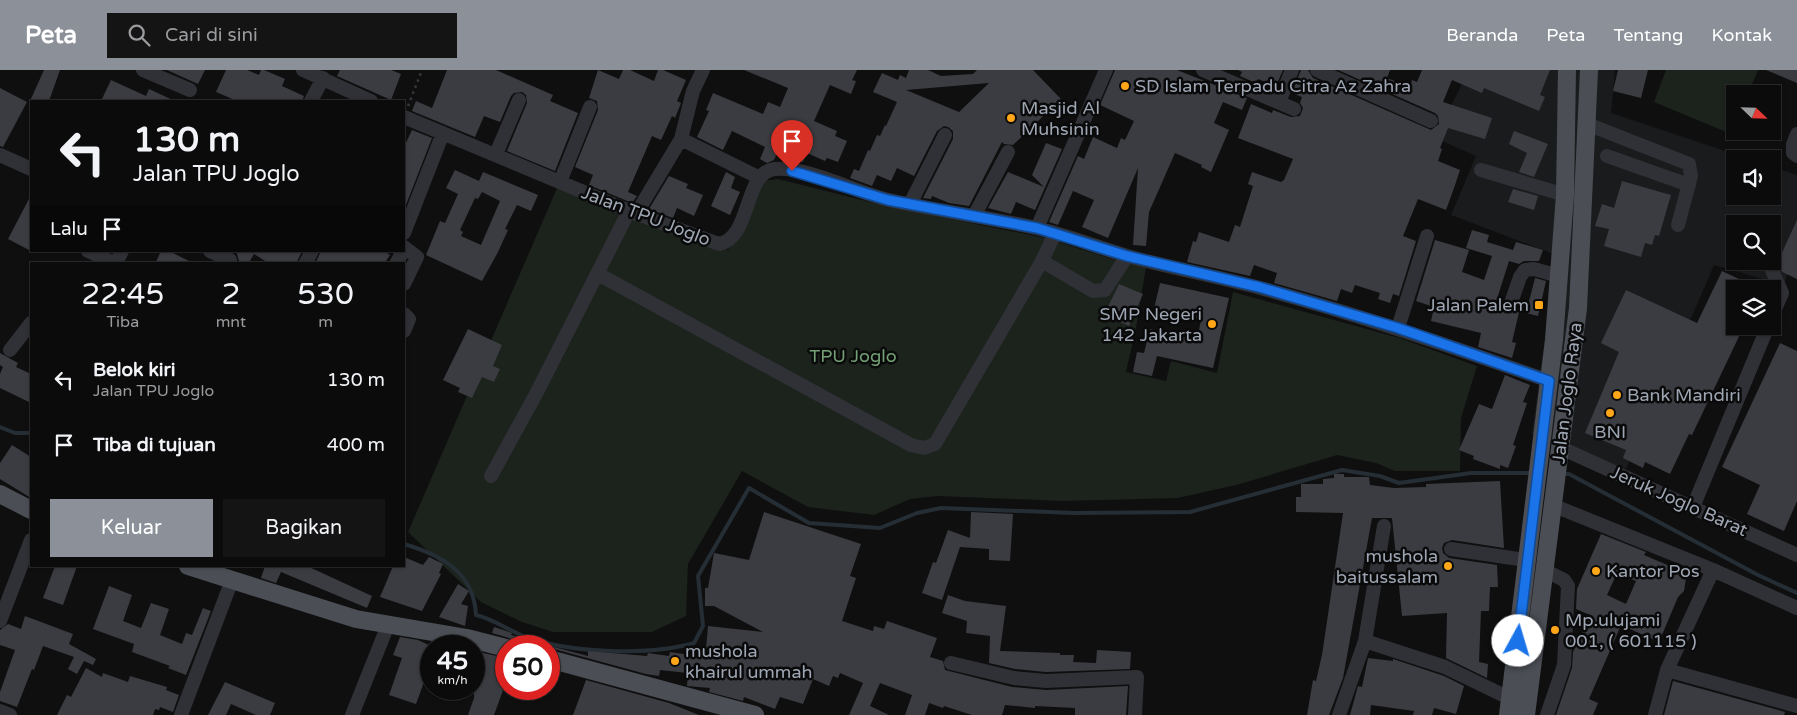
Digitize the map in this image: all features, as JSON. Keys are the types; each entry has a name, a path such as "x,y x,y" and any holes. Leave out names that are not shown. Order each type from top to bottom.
{"main road":[{"name":"Jalan Joglo Raya","path":"1509,707 1549,381 1559,276 1565,195 1567,70"},
{"name":"Jalan Joglo Raya","path":"1526,715 1578,308 1589,70"},
{"path":"0,494 30,509"},
{"path":"193,567 226,574 318,608 388,625 467,638 495,645"},
{"path":"560,663 755,715"}],"street":[{"path":"143,70 190,90"},
{"path":"303,70 369,100"},
{"path":"491,476 632,212 681,140 693,90 703,70"},
{"path":"1037,228 1106,70"},
{"path":"1204,70 1294,109"},
{"path":"1280,102 1292,70"},
{"path":"1317,70 1431,121"},
{"path":"312,100 323,78"},
{"path":"496,154 520,100"},
{"path":"560,182 590,107"},
{"name":"Jalan TPU Joglo","path":"405,113 443,133 560,182 632,212 719,244 726,242 737,231 760,178"},
{"path":"1587,124 1686,162 1691,167 1689,185 1678,224"},
{"path":"405,230 443,133"},
{"path":"1797,134 1793,144 1793,153 1797,156"},
{"path":"910,204 945,135"},
{"path":"681,140 760,178 766,171 778,169 806,174 888,200 1037,228 1127,256 1259,287 1398,328 1549,381"},
{"path":"974,216 1008,152"},
{"path":"0,155 30,169"},
{"path":"1607,156 1689,185"},
{"path":"1481,170 1565,195"},
{"path":"598,274 911,445 924,448 935,444 1042,261 1055,233"},
{"path":"1398,328 1427,236"},
{"path":"405,250 417,257 405,282"},
{"path":"90,252 112,262 117,261 122,252"},
{"path":"213,252 230,258"},
{"path":"1042,261 1098,292 1105,290 1127,256"},
{"path":"1512,300 1524,270 1534,269 1559,276"},
{"path":"405,315 408,319 405,328"},
{"path":"10,350 30,324"},
{"path":"1692,507 1764,335"},
{"name":"Jeruk Joglo Barat","path":"1560,453 1692,507 1797,556"},
{"path":"1552,505 1714,570 1797,608"},
{"path":"1339,715 1365,641 1384,526"},
{"path":"0,621 30,543"},
{"path":"1451,549 1526,560"},
{"path":"1544,570 1564,580 1568,586 1564,665 1547,715"},
{"path":"1655,715 1667,670 1714,570"},
{"path":"181,715 226,574"},
{"path":"352,715 388,625"},
{"path":"1365,641 1445,667 1509,707"},
{"path":"951,663 1014,678 1046,681 1137,677 1135,715"},
{"path":"1667,670 1797,706"},
{"path":"0,711 10,715"}],"path":[{"path":"405,113 422,70"}],"shaded area":[{"path":"1469,70 1615,70 1611,113 1726,151 1726,205 1781,205 1781,170 1797,175 1797,243 1784,285 1781,284 1781,280 1766,280 1732,270 1781,270 1781,215 1726,215 1726,268 1714,265 1626,469 1532,434 1556,255 1451,215 1476,156 1435,138"}],"green space":[{"path":"1666,70 1758,70 1752,85 1726,85 1726,132 1654,102"},
{"name":"TPU Joglo","path":"778,179 886,206 1046,238 1124,263 1146,267 1136,328 1126,372 1166,381 1171,361 1217,373 1233,292 1399,338 1477,366 1461,418 1460,471 1395,471 1376,463 1337,455 1240,484 1178,498 1063,501 938,496 910,499 874,515 808,507 742,471 688,564 686,616 652,632 553,632 522,622 481,602 408,532 558,186 728,250 756,182"}],"building":[{"path":"44,70 60,70 49,100 30,100"},
{"path":"167,70 205,70 198,84"},
{"path":"226,70 247,70 259,75 261,70 264,70 285,79 282,86 304,96 302,100 235,100 216,92"},
{"path":"340,70 391,70 401,74 391,100 337,76"},
{"path":"447,70 496,70 553,95 550,101 578,113 555,171 507,151 527,103 526,95 522,92 514,93 511,96 500,122 484,116 475,137 412,111 416,101 432,108"},
{"path":"598,70 619,79 623,70 630,70 654,81 658,70 663,70 686,80 677,101 681,103 675,118 672,116 661,140 652,136 628,192 637,196 632,203 589,185 593,175 575,167 598,110 597,101 589,98"},
{"path":"744,70 857,70 852,80 856,81 851,94 830,85 814,121 837,131 835,136 847,141 838,162 827,158 825,161 807,153 803,162 778,151 774,160 767,163 760,159 765,147 732,131 723,150 697,137 709,111 706,110 713,93 763,114 768,102 780,107 788,88"},
{"path":"909,70 928,70 941,76 973,74 977,70 1033,70 1061,99 1013,145 1002,142 969,206 949,203 932,196 931,199 923,198 953,139 953,131 944,126 937,131 914,176 897,168 891,181 877,175 872,186 850,178 854,169 859,171 868,150 870,151 877,135 880,136 897,102 873,92 882,73 898,80 900,75 906,78","holes":["989,83 959,112 906,90"]},
{"path":"1115,70 1177,70 1247,98 1242,110 1223,102 1214,123 1229,130 1211,172 1201,167 1202,165 1175,153 1149,212 1146,246 1133,245 1138,168 1108,238 1082,227 1094,200 1073,191 1058,225 1049,222 1078,156 1084,159 1093,137 1117,148 1121,138 1125,140 1134,121 1100,105"},
{"path":"1238,70 1283,70 1276,86 1258,79 1256,83 1240,76 1242,72"},
{"path":"1301,70 1308,70 1313,78 1431,130 1439,124 1438,116 1435,113 1338,70 1390,70 1387,78 1410,87 1412,80 1417,82 1422,70 1550,70 1540,95 1545,97 1539,111 1484,88 1482,93 1452,80 1443,102 1492,118 1485,139 1448,128 1440,148 1442,149 1438,161 1460,170 1446,210 1418,199 1403,236 1416,241 1399,296 1393,294 1390,303 1378,299 1380,293 1355,285 1352,293 1341,289 1337,301 1274,283 1277,273 1254,265 1250,276 1187,262 1193,241 1196,242 1199,232 1229,242 1235,225 1240,227 1253,186 1248,184 1252,172 1281,182 1284,180 1293,159 1238,138 1251,104 1272,113 1273,110 1291,117 1300,116 1303,108 1300,103 1302,97 1292,93"},
{"path":"1618,70 1648,70 1641,98 1613,91"},
{"path":"1766,70 1797,70 1797,83"},
{"path":"111,80 146,96 149,89 173,100 101,100"},
{"path":"0,88 27,102 3,147 0,146"},
{"path":"412,130 432,138 405,207 405,145"},
{"path":"1514,131 1548,144 1534,177 1519,172 1527,153 1509,144"},
{"path":"1046,143 1062,149 1035,210 1016,202 1011,214 988,208 1008,172 1044,187 1032,175"},
{"path":"455,170 479,181 483,172 538,195 531,211 517,205 505,229 508,230 498,252 482,281 426,255 440,221 445,223 458,194 446,188","holes":["482,192 500,201 481,245 461,236 463,232 460,230 475,198 478,199"]},
{"path":"726,172 735,177 731,188 740,192 730,215 711,206"},
{"path":"669,176 688,184 686,188 703,195 694,216 677,208 673,218 649,209"},
{"path":"1622,181 1671,195 1659,236 1655,235 1652,245 1645,243 1641,257 1604,246 1609,229 1595,226 1602,204 1614,208"},
{"path":"1513,189 1538,196 1534,210 1508,202"},
{"path":"30,197 30,250 8,239"},
{"path":"1797,220 1797,279 1782,272 1781,255"},
{"path":"1472,230 1489,235 1487,242 1513,250 1516,242 1543,250 1539,261 1524,261 1519,264 1509,261 1496,302 1510,308 1520,308 1512,342 1516,343 1512,358 1478,347 1481,333 1431,321 1434,307 1416,301 1435,240 1469,250 1462,272 1484,280 1492,256 1466,248"},
{"path":"161,252 171,252 191,262 156,262"},
{"path":"236,252 302,252 297,262 267,262 254,254 249,262 239,262"},
{"path":"321,252 386,252 390,255 385,262 316,262"},
{"path":"1722,271 1741,280 1726,280 1726,335 1740,335 1692,435 1689,434 1670,474 1645,462 1643,468 1623,458 1626,450 1585,433 1619,352 1601,343 1626,290 1697,323"},
{"path":"1535,278 1546,281 1538,316 1526,313"},
{"name":"SMP Negeri 142 Jakarta","path":"1160,283 1229,298 1213,368 1157,356 1152,376 1133,372 1137,352 1144,353 1150,329 1197,340 1201,320 1154,309"},
{"path":"1119,284 1143,294 1129,326 1104,315"},
{"path":"468,329 502,345 493,366 500,369 494,382 482,377 472,398 458,392 460,388 443,380"},
{"path":"1780,343 1797,351 1797,501 1784,531 1747,514 1760,485 1722,467"},
{"path":"0,353 18,363 16,367 30,374 30,403 0,388 0,374 3,367 0,365"},
{"path":"1505,375 1530,385 1523,402 1527,403 1513,445 1516,446 1508,468 1500,465 1500,469 1473,459 1474,456 1459,450 1479,404 1492,409"},
{"path":"12,445 30,456 30,497 0,479 0,463"},
{"path":"1334,474 1344,474 1344,477 1369,477 1370,485 1394,488 1426,487 1426,484 1500,481 1504,548 1452,540 1444,543 1442,548 1443,553 1449,558 1497,565 1498,587 1490,587 1489,611 1481,611 1479,662 1488,664 1487,678 1446,658 1447,613 1402,616 1392,518 1372,518 1343,678 1329,715 1307,715 1313,680 1316,681 1322,655 1343,513 1296,512 1296,497 1301,497 1301,484 1323,484 1323,479 1334,478"},
{"path":"764,512 861,544 850,576 856,578 842,621 873,631 874,626 884,629 887,621 937,638 930,657 943,661 945,670 1012,687 1046,690 1128,686 1126,715 1075,715 1075,708 1035,706 1035,708 1005,705 1002,715 972,715 929,703 925,715 905,715 912,695 880,683 870,706 889,715 849,715 863,683 840,673 838,678 833,676 829,686 813,679 803,704 780,697 775,709 744,697 743,701 709,692 710,688 687,686 688,673 660,670 659,676 646,674 560,651 560,649 588,656 588,651 647,656 648,653 669,656 670,652 690,655 691,647 706,649 708,626 763,632 714,606 705,606 705,588 708,588 714,553 749,560"},
{"path":"971,512 1013,514 1010,561 989,560 989,549 960,547 942,600 922,593 933,562 936,563 948,530 970,538"},
{"path":"1601,534 1646,552 1644,555 1679,570 1686,578 1684,591 1678,597 1659,642 1621,625 1589,699 1598,703 1593,715 1556,715 1572,668 1573,652 1590,615 1576,609 1577,589","holes":["1617,573 1636,581 1626,604 1607,595"]},
{"path":"405,557 423,565 429,557 443,564 439,573 441,574 422,611 380,597 393,567 405,567"},
{"path":"55,567 77,567 63,605 43,598"},
{"path":"265,567 309,567 372,596 367,608 281,572 276,583 261,578"},
{"path":"458,584 469,591 461,604 468,606 465,626 439,617"},
{"path":"109,586 132,595 123,621 141,628 151,603 169,609 160,635 182,644 186,633 192,635 203,608 211,611 186,675 168,668 170,666 132,652 134,644 93,629"},
{"path":"948,595 965,601 1006,606 1000,651 1060,653 1060,655 1074,655 1073,662 1096,663 1097,650 1131,652 1130,669 1046,672 1015,669 989,663 990,636 966,633 967,621 942,613"},
{"path":"25,616 73,634 69,644 96,659 93,665 84,661 77,674 68,669 74,657 43,646 17,707 0,701 0,692 15,650 0,645 0,630 8,624 21,629"},
{"path":"494,627 512,633 511,635 499,635 492,633"},
{"path":"400,637 420,641 420,693 416,704 389,695 402,658 393,655"},
{"path":"485,653 495,656 495,700 499,700 494,715 468,715 473,700 485,700"},
{"path":"1368,658 1393,661 1393,659 1444,676 1464,686 1456,714 1434,708 1432,715 1413,715 1414,711 1371,705 1370,715 1350,715 1358,686 1362,687"},
{"path":"86,668 102,677 103,673 128,682 130,676 167,687 166,690 179,695 173,712 160,707 159,710 155,709 153,715 57,715 67,695 71,697"},
{"path":"586,680 669,703 699,715 573,715"},
{"path":"1673,681 1785,712 1784,715 1664,715"},
{"path":"225,682 275,703 270,715 256,715 231,704 226,715 208,715"}],"waterway":[{"path":"0,427 15,433 30,433"},
{"path":"405,544 431,554 453,568 469,587 474,600 476,615 489,619 526,637 564,647 610,651 655,650 694,643 703,626 698,576 749,488 809,523 880,528 917,513 941,508 1074,513 1190,512 1342,470 1380,476 1399,483 1471,473 1532,473"},
{"path":"1562,474 1569,474 1758,575 1797,593"}],"place":[{"name":"SD Islam Terpadu Citra Az Zahra","path":"1125,86"},
{"name":"Masjid Al Muhsinin","path":"1011,118"},
{"name":"Jalan Palem","path":"1539,305"},
{"name":"SMP Negeri 142 Jakarta","path":"1212,324"},
{"name":"Bank Mandiri","path":"1617,395"},
{"name":"BNI","path":"1610,413"},
{"name":"mushola baitussalam","path":"1448,566"},
{"name":"Kantor Pos","path":"1596,571"},
{"name":"Mp.ulujami 001, ( 601115 )","path":"1555,630"},
{"name":"mushola khairul ummah","path":"675,661"}],"route":[{"path":"792,171 888,200 1037,228 1127,256 1259,287 1398,328 1549,381 1526,560 1518,641"}]}
